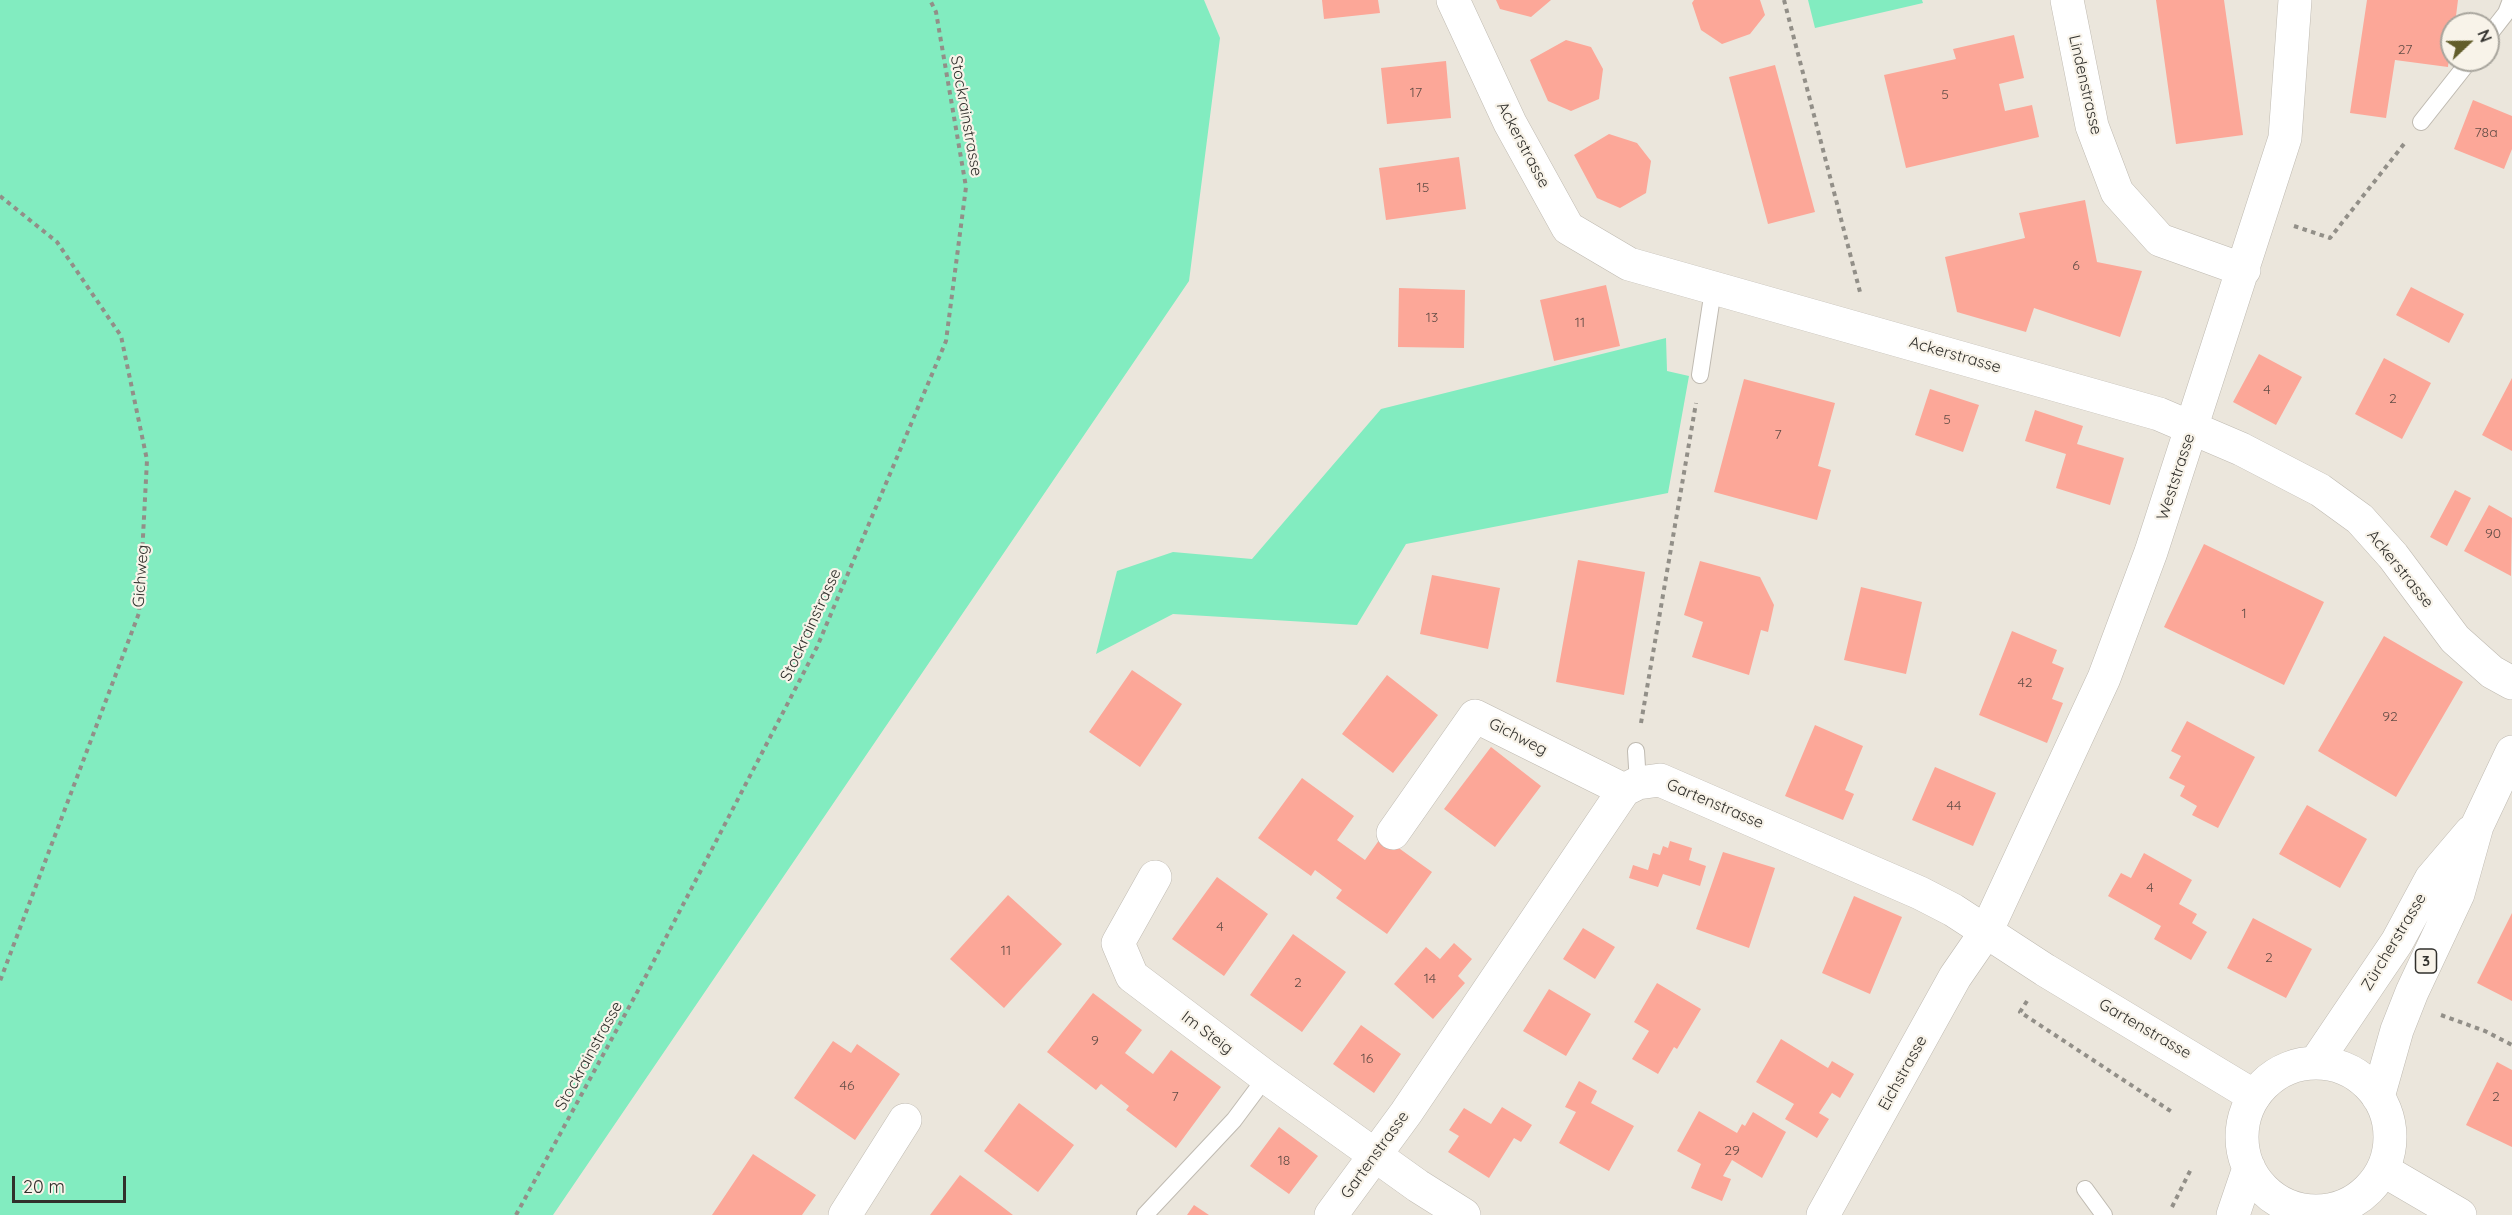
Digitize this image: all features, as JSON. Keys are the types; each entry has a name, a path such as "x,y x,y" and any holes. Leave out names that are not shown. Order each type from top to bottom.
{"street":[{"name":"Ackerstrasse","path":"1453,0 1510,123 1568,228 1629,264 1713,290 1870,331 2159,414 2241,449 2320,490 2360,519 2393,556 2455,639 2492,672 2512,683"},
{"name":"Lindenstrasse","path":"2067,0 2092,126 2117,192 2160,240 2244,270"},
{"name":"Weststrasse","path":"1986,932 2104,678 2151,552 2285,138 2295,0"},
{"name":"Gichweg","path":"1393,833 1475,716 1633,774"},
{"name":"Zürcherstrasse","path":"2378,1097 2385,1066 2408,1002 2458,894 2477,826 2512,752"},
{"name":"Gartenstrasse","path":"1331,1215 1412,1103 1633,774 1660,780 1920,893 1953,910 2044,970 2254,1096"},
{"name":"Zürcherstrasse","path":"2316,1062 2385,961 2431,879 2477,826"},
{"name":"Im Steig","path":"1155,877 1118,943 1132,976 1266,1077 1418,1186 1464,1215"},
{"name":"Eichstrasse","path":"1823,1215 1955,977 1986,932"},
{"path":"2316,1062 2351,1071 2366,1082 2378,1097 2387,1114 2391,1132 2390,1151 2383,1170 2371,1187 2355,1201 2335,1209 2311,1213 2272,1197 2259,1184 2249,1168 2242,1131 2254,1096 2266,1082 2298,1065 2316,1062"},
{"path":"845,1215 905,1120"},
{"path":"2233,1215 2249,1168"},
{"path":"2383,1170 2460,1215"}],"lane":[{"path":"2500,21 2511,0"},
{"path":"2421,122 2461,72"},
{"path":"1700,375 1713,290"},
{"path":"1145,1215 1234,1120 1266,1077"},
{"path":"2085,1189 2104,1215"}],"path":[{"name":"Stockrainstrasse","path":"516,1215 647,974 817,647 946,341 966,187 936,12 930,0"},
{"path":"1784,0 1870,331"},
{"path":"2261,215 2330,238 2421,122"},
{"name":"Gichweg","path":"0,196 57,242 121,336 147,460 139,613 0,981"},
{"path":"1633,774 1700,375"},
{"path":"2044,970 2020,1012 2172,1112"},
{"path":"2438,1014 2485,1031 2512,1045"},
{"path":"2172,1207 2192,1167"}],"green space":[{"path":"0,0 1204,0 1220,38 1189,281 553,1215 0,1215"},
{"path":"1808,0 1922,0 1923,3 1815,28"},
{"path":"1666,338 1667,371 1689,376 1668,493 1406,544 1357,625 1173,614 1096,654 1117,571 1173,552 1252,559 1381,409"}],"building":[{"path":"1322,0 1378,0 1380,13 1324,19"},
{"path":"1496,0 1551,0 1531,17 1500,9"},
{"path":"1694,0 1760,0 1765,15 1750,34 1722,44 1701,30 1692,3"},
{"path":"2156,0 2224,0 2243,135 2176,144"},
{"path":"2367,0 2458,0 2456,12 2440,12 2440,66 2395,60 2386,118 2350,113"},
{"path":"2014,35 2024,78 1999,84 2005,111 2032,105 2039,137 1906,168 1884,75 1956,59 1953,49"},
{"path":"1566,40 1591,47 1603,69 1599,99 1571,111 1548,101 1530,60"},
{"path":"1446,61 1451,118 1387,124 1381,68"},
{"path":"1775,65 1815,212 1768,224 1729,77"},
{"path":"2473,100 2512,116 2512,149 2504,169 2454,149"},
{"path":"1609,134 1637,143 1651,161 1646,193 1620,208 1597,198 1574,155"},
{"path":"1459,157 1466,209 1386,220 1379,168"},
{"path":"2085,200 2097,262 2142,271 2120,337 2034,308 2026,332 1957,312 1945,257 2025,238 2019,213"},
{"path":"1606,285 1620,346 1554,361 1540,300"},
{"path":"2411,287 2464,314 2449,343 2396,315"},
{"path":"1399,288 1465,290 1464,348 1398,347"},
{"path":"2259,354 2302,377 2276,425 2233,402"},
{"path":"2384,358 2431,383 2402,439 2355,414"},
{"path":"2512,378 2512,451 2482,435"},
{"path":"1744,379 1835,403 1818,466 1831,470 1817,520 1714,492"},
{"path":"1930,389 1979,405 1963,452 1915,435"},
{"path":"2035,410 2083,426 2077,444 2124,458 2110,505 2056,488 2066,454 2025,441"},
{"path":"2455,490 2471,498 2447,546 2430,537"},
{"path":"2489,505 2512,518 2511,576 2464,551"},
{"path":"2204,544 2324,602 2284,685 2164,627"},
{"path":"1578,560 1645,572 1624,695 1556,682"},
{"path":"1700,561 1760,577 1774,605 1768,632 1761,630 1749,675 1692,657 1703,622 1684,615"},
{"path":"1432,575 1500,588 1488,649 1420,634"},
{"path":"1861,587 1922,602 1906,674 1844,660"},
{"path":"2012,631 2057,650 2052,663 2064,668 2052,699 2063,703 2047,743 1979,715"},
{"path":"2384,636 2463,682 2396,797 2318,751"},
{"path":"1132,670 1182,704 1140,767 1089,732"},
{"path":"1387,675 1438,715 1393,773 1342,734"},
{"path":"2187,721 2255,757 2218,828 2192,815 2197,806 2180,796 2185,786 2169,778 2181,756 2171,751"},
{"path":"1815,725 1863,746 1845,790 1854,794 1843,820 1785,796"},
{"path":"1491,747 1541,786 1495,847 1444,809"},
{"path":"1935,767 1996,793 1973,846 1912,820"},
{"path":"1302,778 1354,816 1337,840 1365,860 1382,836 1432,872 1387,934 1336,898 1342,890 1315,870 1311,876 1258,838"},
{"path":"2307,805 2367,839 2340,888 2279,854"},
{"path":"1670,841 1692,848 1689,860 1706,866 1700,886 1663,874 1658,887 1629,878 1633,865 1648,870 1653,853 1660,855 1663,846 1668,848"},
{"path":"1723,852 1775,868 1749,948 1696,929"},
{"path":"2144,853 2192,880 2179,904 2197,914 2192,923 2207,932 2191,960 2154,939 2161,926 2108,896 2121,873 2131,878"},
{"path":"1217,877 1268,914 1224,976 1172,939"},
{"path":"1008,895 1062,944 1004,1008 950,959"},
{"path":"1854,896 1902,917 1870,994 1822,973"},
{"path":"2512,913 2512,1001 2477,983"},
{"path":"2253,918 2312,949 2286,998 2227,968"},
{"path":"1583,928 1615,947 1595,979 1563,959"},
{"path":"1293,934 1346,972 1302,1032 1250,995"},
{"path":"1454,943 1472,959 1458,976 1465,983 1433,1019 1394,984 1426,947 1440,959"},
{"path":"1657,983 1701,1009 1677,1049 1674,1047 1658,1074 1632,1059 1649,1031 1634,1022"},
{"path":"1549,989 1591,1014 1566,1056 1523,1031"},
{"path":"1093,993 1142,1030 1125,1053 1153,1074 1171,1050 1221,1087 1176,1148 1126,1110 1129,1106 1101,1084 1096,1090 1047,1052"},
{"path":"1361,1025 1401,1054 1374,1093 1333,1064"},
{"path":"1781,1039 1828,1068 1832,1061 1854,1074 1840,1098 1832,1093 1819,1113 1829,1119 1817,1138 1785,1119 1794,1104 1756,1082"},
{"path":"833,1041 851,1053 857,1044 900,1074 855,1140 794,1098"},
{"path":"2497,1062 2512,1070 2512,1147 2466,1125"},
{"path":"1579,1081 1597,1091 1591,1103 1634,1126 1609,1171 1559,1143 1576,1112 1565,1107"},
{"path":"1019,1103 1074,1145 1038,1192 984,1151"},
{"path":"1502,1107 1532,1125 1521,1142 1514,1138 1489,1178 1448,1152 1459,1136 1449,1130 1464,1108 1491,1124"},
{"path":"1699,1111 1737,1133 1742,1124 1745,1126 1753,1112 1786,1132 1762,1178 1732,1160 1723,1176 1731,1179 1722,1201 1691,1188 1701,1164 1677,1151"},
{"path":"1279,1127 1318,1156 1289,1194 1250,1166"},
{"path":"753,1154 816,1195 802,1215 712,1215"},
{"path":"960,1175 1000,1205 1013,1215 930,1215"},
{"path":"1194,1205 1209,1215 1187,1215"}]}
